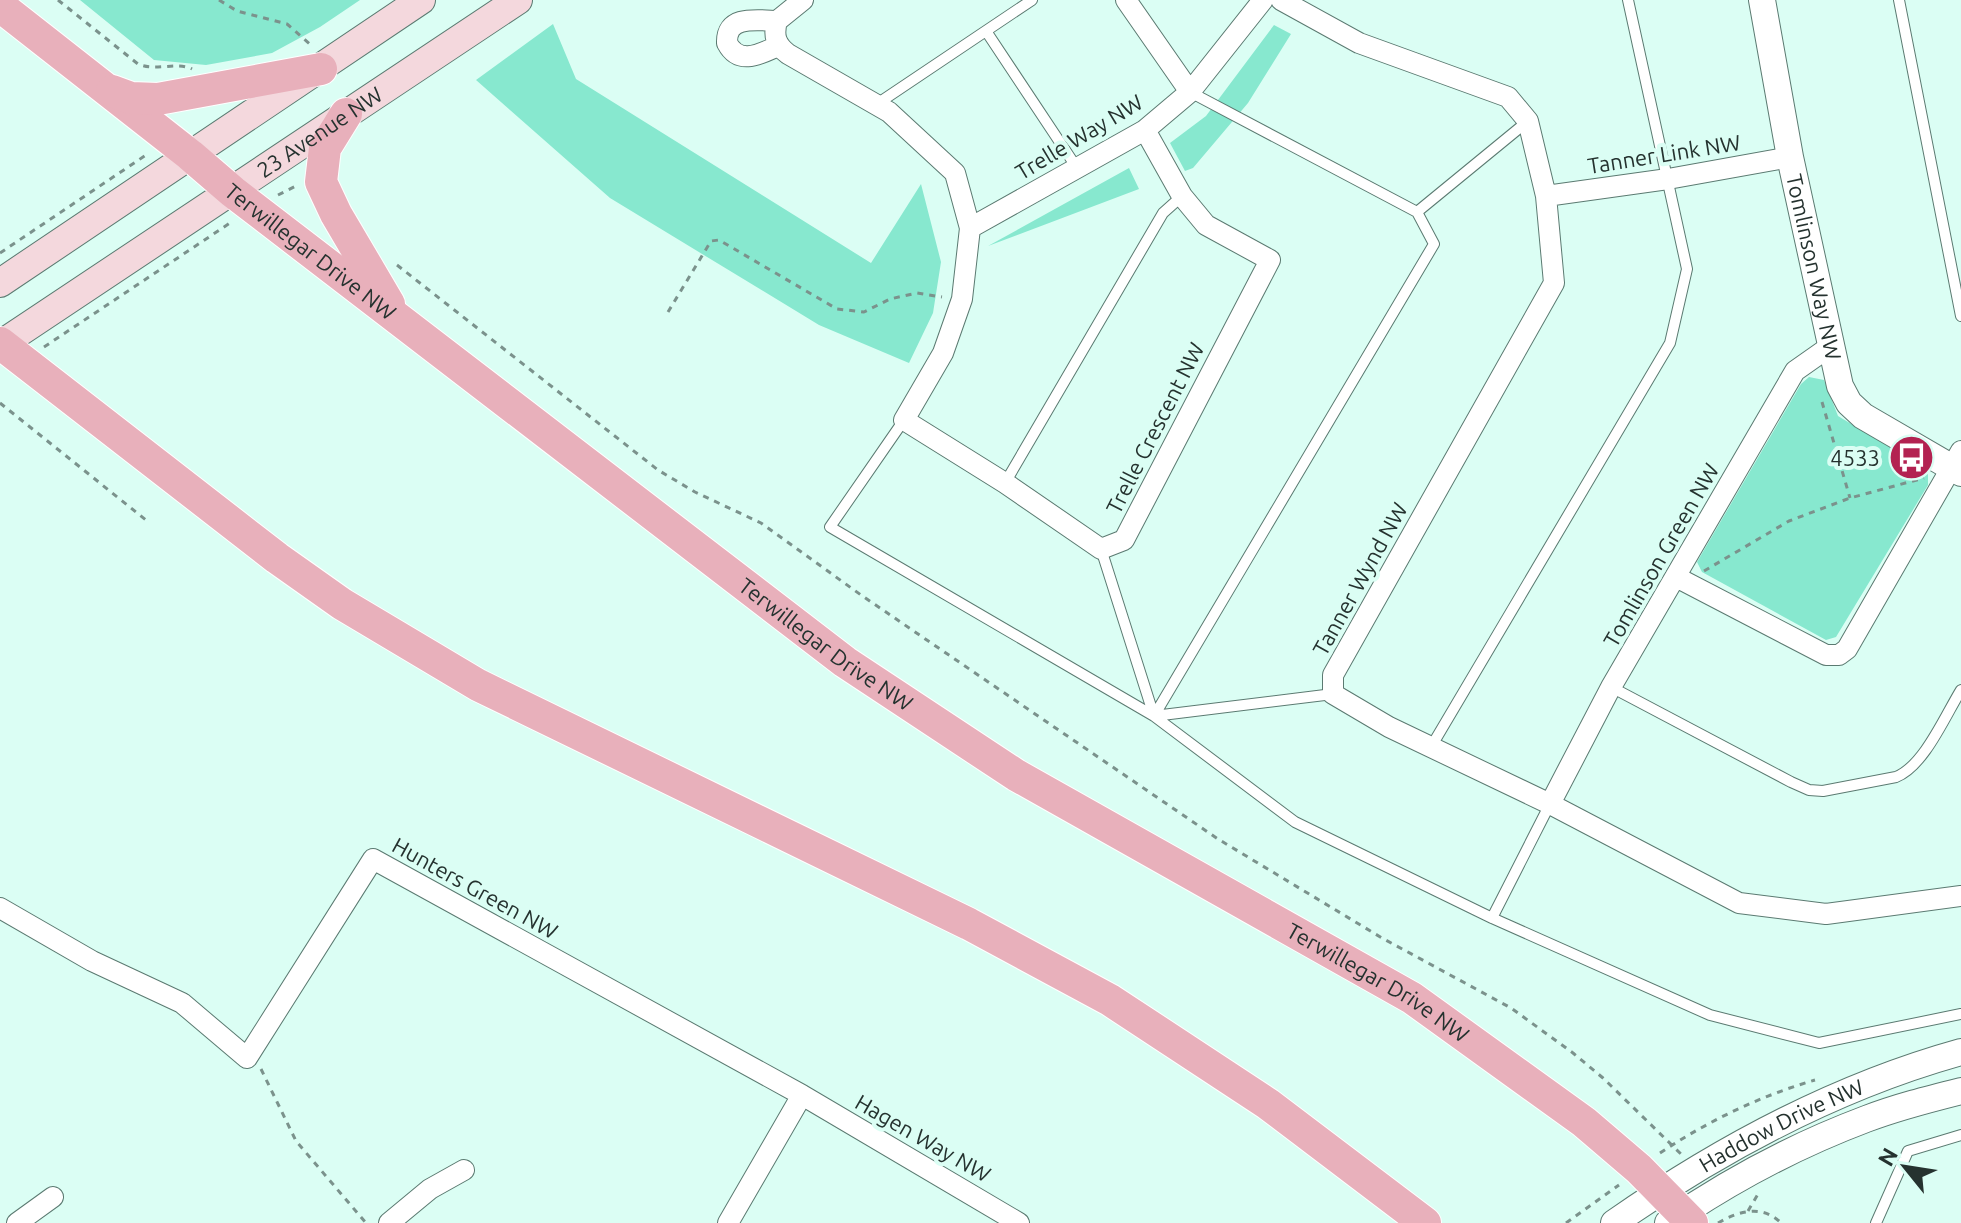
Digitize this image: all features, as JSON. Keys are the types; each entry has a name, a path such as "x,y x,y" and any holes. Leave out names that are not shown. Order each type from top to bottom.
{"main road":[{"path":"0,283 190,155 316,57 421,0"},
{"name":"23 Avenue NW","path":"0,344 232,207 346,114 518,0"},
{"name":"Terwillegar Drive NW","path":"0,6 190,155 232,207 399,320 845,662 1016,775 1412,998 1584,1122 1676,1212"},
{"path":"98,85 131,98 158,99 316,57"},
{"path":"346,114 325,148 321,182 336,214 399,320"},
{"path":"0,344 266,550 342,604 478,685 969,924 1110,1000 1268,1104 1425,1223"}],"street":[{"path":"778,46 747,57 734,53 727,43 728,31 736,23 749,20 777,21 803,0"},
{"path":"1126,0 1190,92"},
{"name":"Trelle Way NW","path":"970,228 1145,130 1190,92 1263,0"},
{"path":"1281,0 1359,43 1508,97 1528,121"},
{"name":"Tomlinson Way NW","path":"1762,0 1790,157 1840,386 1849,403 1863,416 1950,467"},
{"path":"777,21 775,37 778,46 877,104 955,173 970,228 962,299 943,353 904,420 1005,483 1101,549"},
{"name":"Tanner Wynd NW","path":"1333,694 1333,675 1554,283 1546,196 1528,121"},
{"name":"Trelle Crescent NW","path":"1101,549 1124,540 1270,260 1206,225 1182,196 1145,130"},
{"name":"Tanner Link NW","path":"1546,196 1668,179 1790,157"},
{"name":"Tomlinson Green NW","path":"1550,804 1611,687 1795,371 1832,345"},
{"path":"1676,577 1826,655 1839,655 1847,649 1950,467"},
{"path":"1333,694 1389,727 1550,804 1739,903 1826,914 1961,896"},
{"name":"Hunters Green NW","path":"0,908 92,961 182,1003 247,1058 373,859 802,1095"},
{"name":"Haddow Drive NW","path":"1676,1212 1725,1151 1795,1116 1883,1078 1961,1052"},
{"name":"Haddow Drive NW","path":"1614,1223 1676,1212 1763,1166 1866,1119 1961,1091"},
{"path":"728,1223 802,1095"},
{"name":"Hagen Way NW","path":"802,1095 994,1216 1019,1223"},
{"path":"389,1223 430,1189 464,1170"},
{"path":"17,1223 53,1197"}],"lane":[{"path":"877,104 1032,0"},
{"path":"1431,747 1670,343 1687,269 1628,0"},
{"path":"1899,0 1961,316"},
{"path":"986,31 1077,168"},
{"path":"1154,716 1434,244 1417,212 1190,92"},
{"path":"1417,212 1528,121"},
{"path":"1005,483 1163,213 1182,196"},
{"path":"904,420 830,527 1154,716 1295,822 1492,918 1710,1015 1819,1043 1961,1014"},
{"path":"1101,549 1154,716"},
{"path":"1611,687 1791,782 1816,791 1896,777 1906,772 1918,761 1961,690"},
{"path":"1154,716 1333,694"},
{"path":"1492,918 1550,804"},
{"path":"1876,1223 1908,1151 1961,1135"}],"path":[{"path":"58,0 138,64 154,68 190,66 194,74"},
{"path":"219,0 237,11 287,24 316,57"},
{"path":"0,253 154,150"},
{"path":"279,194 297,185"},
{"path":"40,350 232,207"},
{"path":"668,312 711,241 719,240 837,309 864,312 890,299 917,293 962,299"},
{"path":"394,263 658,470 695,492 761,523 1218,839 1382,938 1511,1008 1573,1053 1686,1159"},
{"path":"1820,395 1850,498"},
{"path":"0,403 146,520"},
{"path":"1701,572 1789,521 1850,498 1950,467"},
{"path":"259,1066 296,1141 366,1223"},
{"path":"1660,1153 1704,1125 1774,1094 1825,1078"},
{"path":"1566,1223 1623,1182"},
{"path":"1718,1223 1739,1211 1772,1214 1781,1223"}],"green space":[{"path":"80,0 360,0 320,27 272,53 206,65 154,60"},
{"path":"553,24 576,79 871,263 921,184 941,262 933,313 909,363 819,325 610,198 476,80"},
{"path":"1274,25 1291,34 1248,103 1193,168 1185,171 1170,143 1206,116"},
{"path":"1129,168 1139,189 988,246"},
{"path":"1809,377 1824,380 1838,416 1928,470 1928,485 1836,637 1826,640 1702,572 1697,562 1801,384"}],"place":[{"name":"4533","path":"1911,458"}]}
